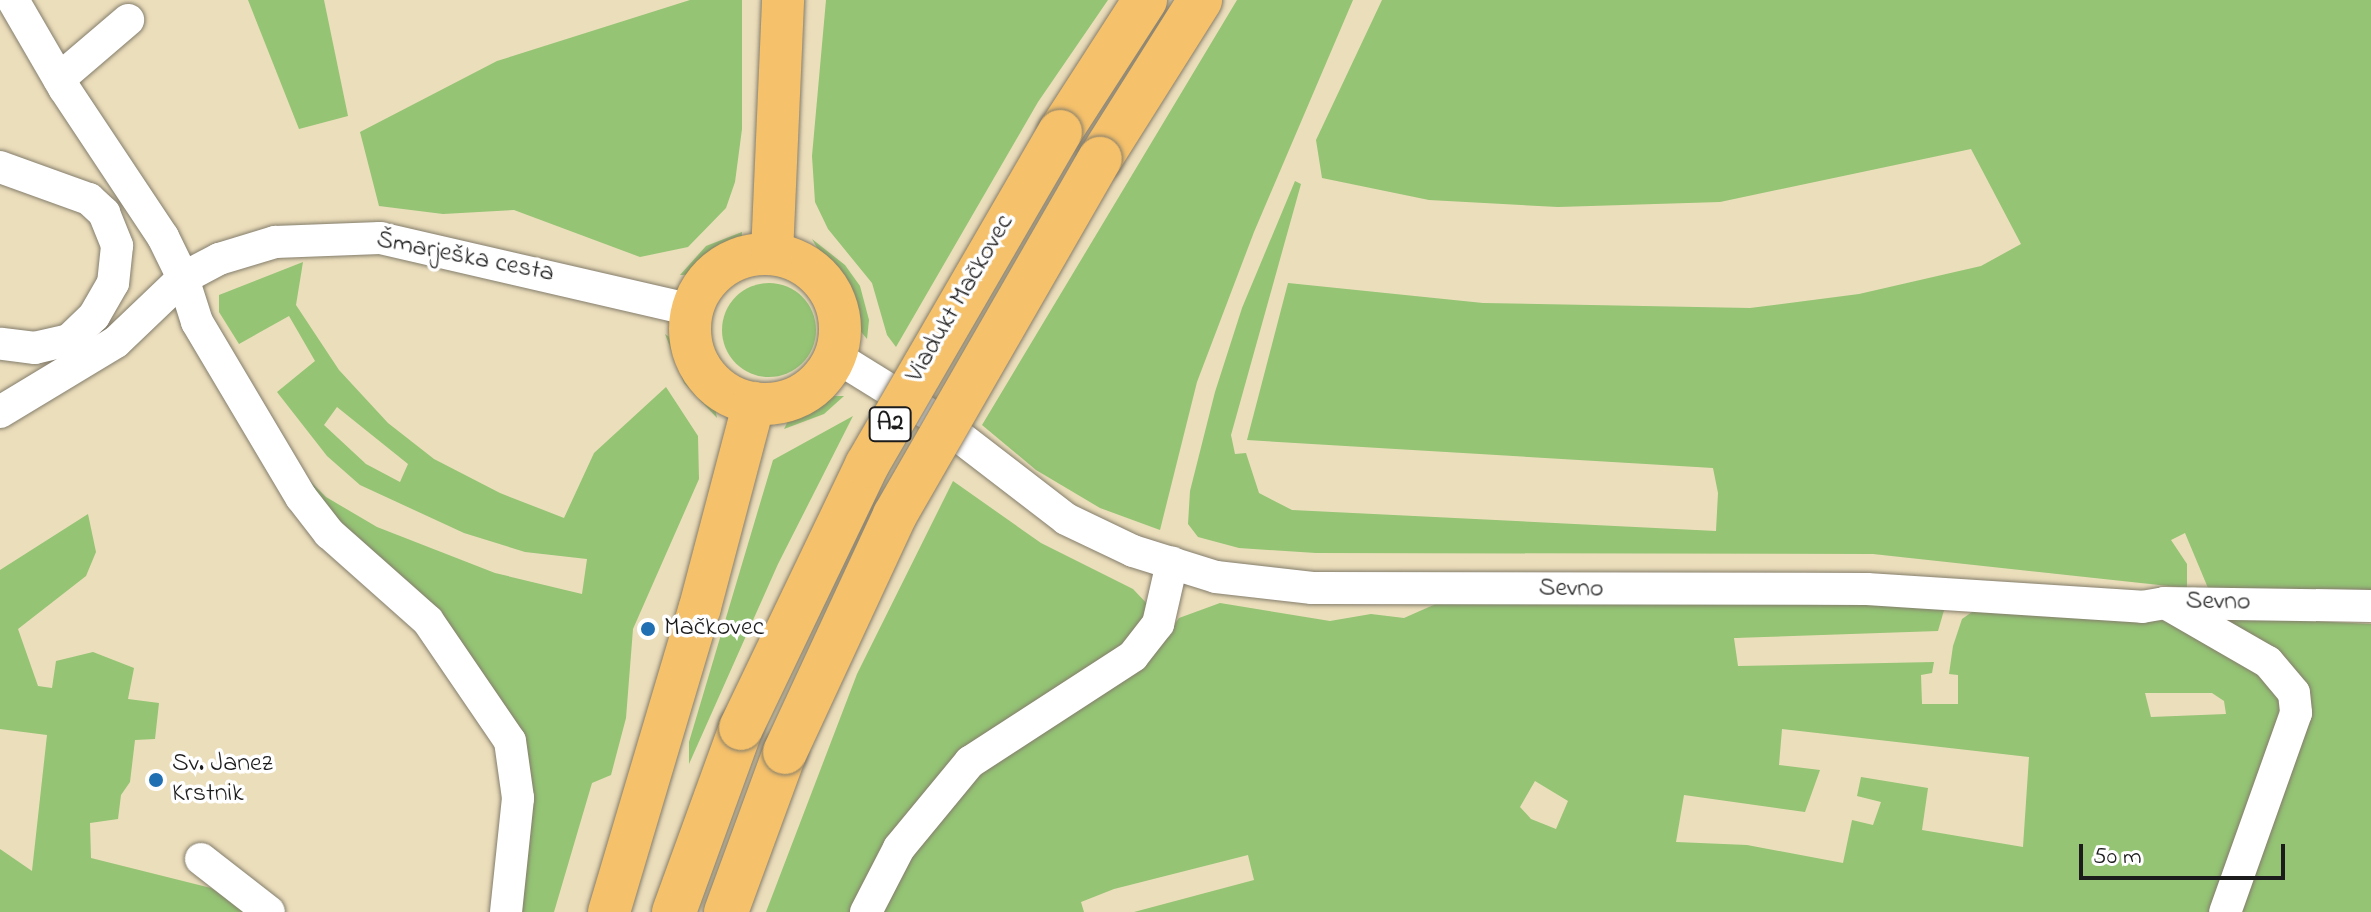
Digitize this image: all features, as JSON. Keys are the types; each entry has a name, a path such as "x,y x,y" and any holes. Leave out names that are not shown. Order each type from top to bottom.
{"highway":[{"name":"Viadukt Mačkovec","path":"674,912 741,728 867,465 1060,132 1145,0"},
{"name":"Viadukt Mačkovec","path":"726,912 785,752 895,515 1100,159 1200,0"}],"main road":[{"path":"772,254 783,0"},
{"path":"752,254 772,254 796,259 831,291 840,314 835,356 824,376 803,394 777,404 754,403 718,388 703,372 689,331 693,310 714,273 752,254"},
{"path":"609,912 700,607 754,403"}],"street":[{"path":"13,0 59,79 137,193 183,278 197,322 301,497 361,563 428,621 510,741 518,798 506,912"},
{"path":"59,79 128,20"},
{"path":"0,167 89,199 104,213 117,246 113,283 94,316 69,340 35,348 0,344"},
{"name":"Šmarješka cesta","path":"0,412 116,342 183,278 219,259 275,242 380,238 693,310"},
{"name":"Sevno","path":"835,356 935,418 1066,519 1172,563 1216,577 1312,588 1867,589 2142,607 2164,603 2371,606"},
{"path":"866,912 899,848 970,762 1133,656 1158,624 1172,563"},
{"path":"2164,603 2268,662 2294,693 2296,713 2225,912"},
{"path":"201,859 269,912"}],"green space":[{"path":"248,0 324,0 348,116 299,129"},
{"path":"690,0 742,0 742,129 735,182 726,208 688,247 640,257 514,210 443,214 379,206 360,132 497,61"},
{"path":"826,0 1108,0 1038,102 896,347 887,335 872,283 828,229 815,202 812,156"},
{"path":"1237,0 1353,0 1254,232 1197,382 1160,530 1100,508 1036,470 982,425"},
{"path":"1382,0 2371,0 2371,590 2208,588 2185,533 2171,540 2187,564 2187,588 1873,554 1316,553 1239,548 1198,537 1188,524 1190,491 1215,392 1242,308 1295,181 1301,184 1231,435 1235,454 1246,453 1259,493 1292,510 1716,531 1718,493 1713,468 1247,440 1288,283 1483,303 1750,308 1859,294 1981,266 2021,244 1971,149 1720,202 1558,207 1429,200 1322,178 1316,140"},
{"path":"742,232 741,246 704,274 680,275 706,246"},
{"path":"812,239 845,265 860,286 869,320 867,339 853,322 846,298"},
{"path":"303,262 296,305 339,370 388,423 434,459 500,493 564,518 594,453 666,387 698,436 699,479 633,629 626,718 611,775 592,783 554,912 512,912 517,742 347,536 306,477 326,497 377,527 495,573 582,594 587,559 525,552 464,533 360,485 327,456 277,392 315,361 289,316 239,344 219,312 219,295","holes":["337,407 408,464 400,482 366,464 324,425"]},
{"path":"769,283 787,287 802,297 812,312 816,330 812,348 802,363 787,373 769,377 751,373 736,363 726,348 722,330 726,312 736,297 751,287"},
{"path":"665,334 684,348 691,370 712,392 717,418 684,383"},
{"path":"821,396 844,396 824,414 784,429 790,417"},
{"path":"853,416 778,564 689,764 689,742 773,460"},
{"path":"953,481 1041,543 1133,589 1153,610 1133,640 949,766 850,912 766,912 857,674"},
{"path":"88,514 96,552 86,576 18,629 38,686 52,688 56,661 93,652 134,668 128,699 159,703 155,739 135,740 130,782 121,795 118,819 90,823 91,858 211,888 252,912 0,912 0,849 32,871 47,735 0,729 0,570"},
{"path":"1447,599 1947,600 1938,631 1734,638 1738,666 1934,662 1932,673 1921,675 1922,704 1958,704 1958,675 1949,674 1953,646 1962,619 1982,605 2137,616 2174,623 2239,652 2287,701 2217,912 1134,912 1254,880 1248,855 1114,889 1081,902 1084,912 882,912 903,867 979,771 1157,649 1179,618 1220,603 1330,621 1371,614 1404,618","holes":["2145,693 2212,693 2224,701 2226,714 2151,717","1782,729 2029,757 2023,847 1922,830 1928,788 1861,777 1857,796 1881,802 1873,825 1852,820 1843,863 1747,845 1676,842 1684,795 1805,812 1820,770 1779,765","1535,781 1568,801 1556,829 1531,819 1520,807"]},
{"path":"2214,616 2371,624 2371,912 2231,912 2300,717"}],"place":[{"name":"Mačkovec","path":"648,629"},
{"name":"Sv. Janez Krstnik","path":"156,780"}]}
